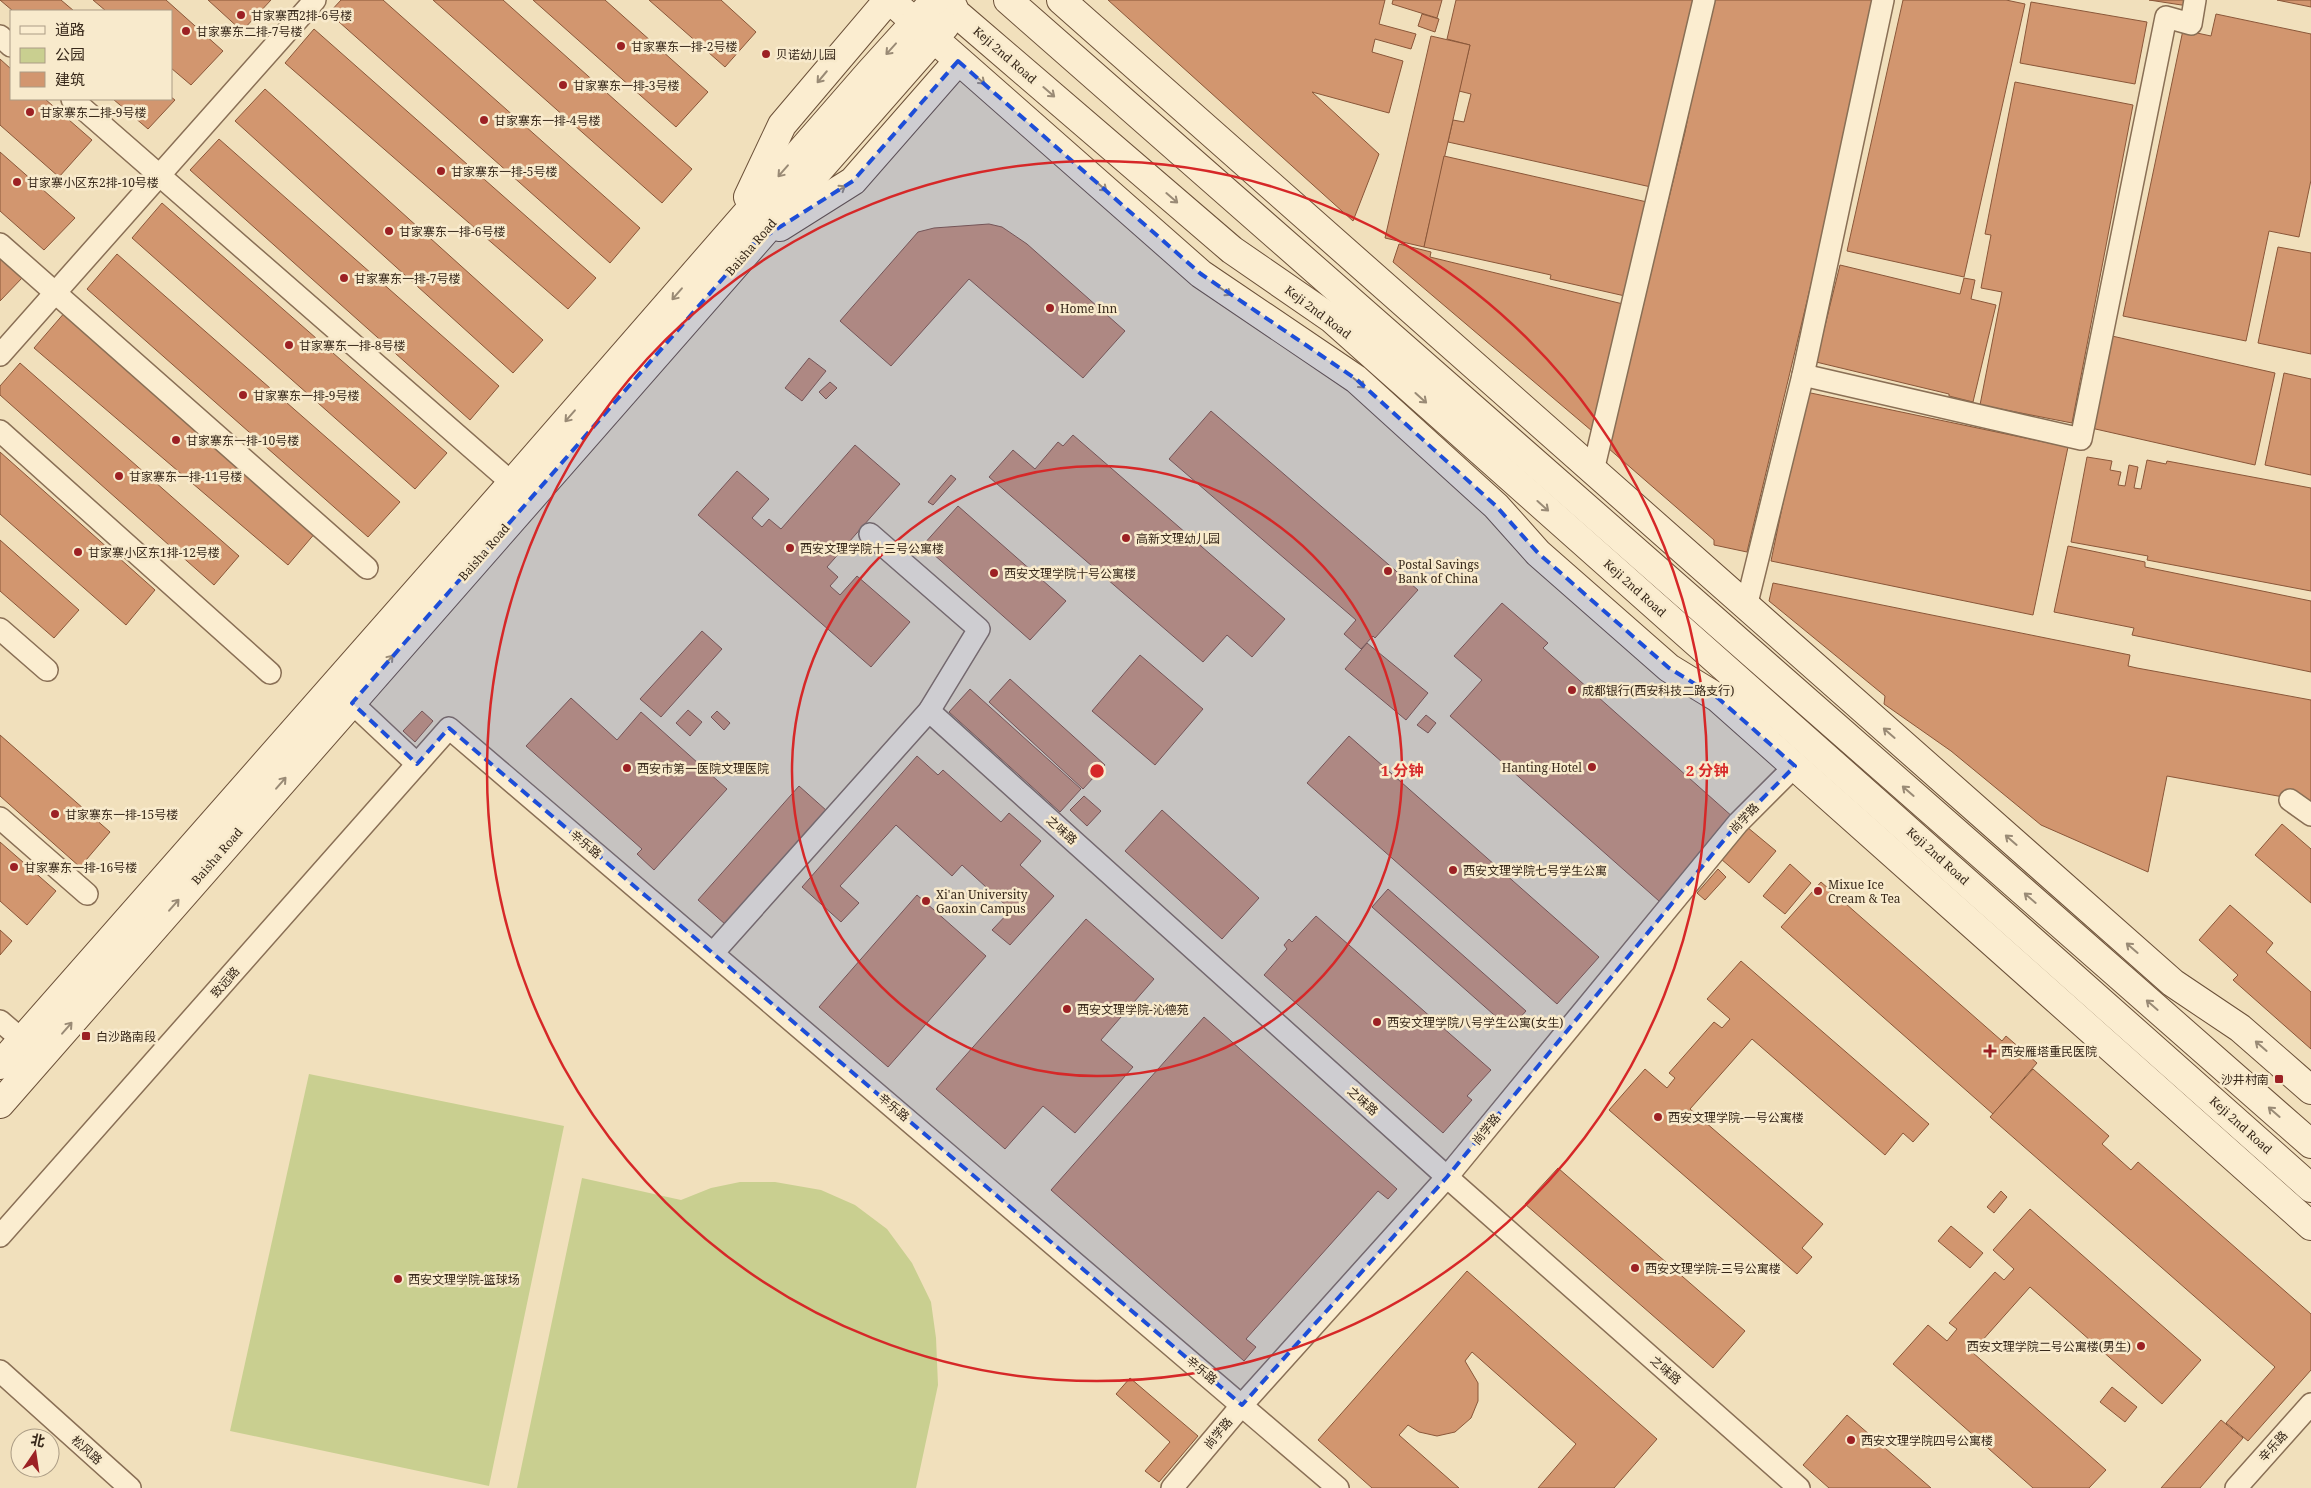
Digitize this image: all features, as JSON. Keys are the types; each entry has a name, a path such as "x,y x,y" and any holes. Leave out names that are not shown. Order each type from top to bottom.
{"street":[{"path":"0,355 315,0"},
{"path":"744,236 782,125 889,0 1200,274 1356,379 1496,506 1538,553 1668,668 1718,698 2311,1226"},
{"path":"1008,0 2311,1144"},
{"path":"1061,0 2173,983 2240,1028 2311,1090"},
{"path":"1593,471 1704,0"},
{"path":"1746,607 1803,375 1882,0"},
{"path":"1803,375 2081,439 2166,17 2191,24 2195,0"},
{"name":"Baisha Road","path":"0,1065 32,1049 352,703 744,236 924,31 952,3"},
{"name":"Keji 2nd Road","path":"952,3 1232,250 1332,319 2311,1188"},
{"path":"0,36 10,45"},
{"path":"744,236 853,181 958,61"},
{"path":"73,100 512,482"},
{"name":"Baisha Road","path":"0,1104 32,1049 512,482 744,236"},
{"path":"0,244 367,568"},
{"path":"0,431 270,673"},
{"path":"713,953 929,711 979,629 870,534"},
{"path":"0,629 47,670"},
{"path":"352,703 417,764"},
{"name":"之味路","path":"929,711 1447,1177 1799,1488"},
{"name":"致远路","path":"0,1236 449,728"},
{"name":"辛乐路","path":"449,728 1338,1488"},
{"name":"尚学路","path":"1172,1488 1242,1405 1447,1177 1738,824 1795,766"},
{"path":"2290,800 2311,814"},
{"path":"0,818 87,894"},
{"path":"0,1021 32,1049"},
{"name":"松风路","path":"0,1371 130,1488"},
{"name":"辛乐路","path":"2236,1488 2311,1404"}],"highlighted area":[{"path":"958,61 1201,274 1356,379 1496,506 1538,553 1669,668 1718,698 1795,766 1738,823 1447,1177 1242,1405 449,728 417,764 352,703 753,244 853,181"}],"green space":[{"name":"西安文理学院-篮球场","path":"309,1074 564,1126 489,1486 230,1431"},
{"path":"582,1178 681,1200 711,1188 740,1182 775,1182 821,1190 855,1205 887,1229 912,1263 931,1302 936,1338 938,1385 916,1488 517,1488"}],"building":[{"path":"0,0 61,0 73,10 12,10"},
{"name":"甘家寨东二排-7号楼","path":"93,0 166,0 223,51 191,85 172,69 172,10 105,10"},
{"name":"甘家寨西2排-6号楼","path":"208,0 271,0 242,31"},
{"name":"甘家寨东一排-4号楼","path":"341,0 383,0 640,228 610,263 329,13"},
{"name":"甘家寨东一排-3号楼","path":"433,0 503,0 692,169 662,203"},
{"name":"甘家寨东一排-2号楼","path":"533,0 605,0 708,92 676,127"},
{"path":"649,0 721,0 756,32 725,67"},
{"path":"1108,0 1385,0 1379,24 1416,34 1411,49 1375,39 1372,52 1403,61 1389,113 1312,92 1379,154 1353,221"},
{"path":"1393,0 1442,0 1437,18 1392,4"},
{"path":"1456,0 1693,0 1651,187 1448,142 1453,120 1464,122 1471,94 1459,91 1470,45 1447,39"},
{"path":"1711,0 1879,0 1747,552 1714,545 1714,540 1608,448 1685,132"},
{"path":"1903,0 2006,0 2025,4 1964,277 1847,251"},
{"path":"2149,0 2189,0 2188,6"},
{"path":"2277,0 2311,0 2311,7"},
{"path":"2031,2 2147,22 2135,84 2020,63"},
{"path":"1422,14 1439,19 1435,32 1418,26"},
{"path":"2216,14 2311,34 2311,180 2299,237 2269,231 2246,341 2123,316 2183,30 2211,36"},
{"name":"甘家寨东一排-5号楼","path":"314,29 596,278 568,309 285,63"},
{"path":"1431,36 1470,45 1424,247 1385,238"},
{"name":"甘家寨东二排-9号楼","path":"0,59 10,68 10,100 46,100 92,140 59,177 0,125"},
{"path":"2015,82 2133,105 2072,423 1980,405 2002,292 1981,288 1991,235 1985,234"},
{"name":"甘家寨东一排-6号楼","path":"265,89 543,340 513,373 235,121"},
{"path":"172,98 175,100 148,129 114,100 172,100"},
{"name":"甘家寨东一排-7号楼","path":"219,139 499,386 470,420 190,170"},
{"name":"甘家寨小区东2排-10号楼","path":"0,152 75,218 44,250 0,211"},
{"path":"1444,156 1647,202 1625,296 1550,279 1551,275 1424,247"},
{"name":"甘家寨东一排-8号楼","path":"162,203 447,453 415,489 132,238"},
{"name":"Home Inn","path":"989,224 1002,227 1027,244 1125,331 1083,378 969,279 891,366 840,321 918,232 934,228"},
{"path":"1399,244 1431,252 1430,257 1623,304 1592,431 1393,262"},
{"path":"2278,247 2311,253 2311,354 2258,343"},
{"name":"甘家寨东一排-9号楼","path":"117,254 400,502 368,537 87,289"},
{"path":"0,257 23,277 0,301"},
{"path":"1840,265 1960,294 1964,278 1975,280 1971,299 1996,305 1973,402 1949,396 1949,394 1816,362"},
{"name":"甘家寨东一排-10号楼","path":"66,311 316,532 288,565 34,348"},
{"path":"2112,336 2275,373 2255,465 2091,428"},
{"path":"809,358 826,371 802,401 785,388"},
{"name":"甘家寨东一排-11号楼","path":"20,363 239,556 214,585 0,395 0,386"},
{"path":"2284,373 2311,379 2311,475 2265,465"},
{"path":"830,382 837,388 826,399 819,392"},
{"path":"1806,392 2068,447 2033,615 1771,561"},
{"path":"1211,411 1418,590 1375,638 1373,636 1361,649 1344,634 1356,620 1169,459"},
{"path":"1073,435 1285,619 1252,657 1227,635 1203,662 989,477 1013,450 1035,469 1058,442 1063,446"},
{"name":"西安文理学院十三号公寓楼","path":"855,445 900,484 827,567 838,577 830,586 840,595 857,576 910,622 871,667 698,515 737,471 769,499 752,518 762,527 769,519 781,529"},
{"name":"甘家寨小区东1排-12号楼","path":"0,452 155,590 126,625 0,514"},
{"path":"2087,457 2112,461 2110,470 2121,472 2118,485 2125,486 2129,465 2138,467 2134,488 2141,489 2147,460 2166,464 2167,461 2311,488 2311,591 2147,560 2148,556 2071,542"},
{"path":"951,475 956,479 933,505 928,502"},
{"name":"西安文理学院十号公寓楼","path":"958,506 1066,601 1030,640 923,545"},
{"path":"0,540 79,610 54,638 0,591"},
{"path":"2068,546 2145,562 2145,567 2311,601 2311,672 2132,635 2134,628 2054,612"},
{"path":"1773,583 2130,655 2128,666 2137,668 2311,700 2311,802 2167,776 2148,872 2041,825 1951,751 1884,704 1885,696 1769,601"},
{"name":"Hanting Hotel","path":"1502,603 1548,643 1543,648 1734,818 1659,901 1450,716 1482,680 1454,656"},
{"path":"702,631 722,649 661,717 640,699"},
{"path":"1367,643 1428,693 1406,720 1345,669"},
{"path":"1140,655 1203,709 1155,765 1092,711"},
{"path":"1010,679 1105,765 1083,789 989,702"},
{"path":"970,689 1081,789 1060,812 949,712"},
{"name":"西安市第一医院文理医院","path":"571,698 617,740 641,712 727,789 654,870 637,854 642,849 526,746"},
{"path":"688,710 702,722 690,736 676,723"},
{"path":"422,711 433,721 415,742 403,731"},
{"path":"717,711 730,723 724,730 711,717"},
{"path":"1426,715 1436,723 1428,733 1417,725"},
{"name":"甘家寨东一排-15号楼","path":"0,735 110,832 80,867 0,796"},
{"name":"西安文理学院七号学生公寓","path":"1349,736 1599,957 1557,1004 1307,783"},
{"path":"917,756 938,775 943,770 1001,822 1009,813 1041,841 1020,865 1054,896 1010,945 992,930 1011,910 962,865 952,876 896,825 840,886 859,903 841,922 802,887"},
{"path":"799,786 836,819 735,933 698,900"},
{"path":"1084,796 1101,811 1087,826 1070,810"},
{"path":"1162,810 1259,898 1222,939 1125,851"},
{"path":"1741,822 1776,851 1749,883 1714,853"},
{"path":"2282,824 2311,849 2311,903 2255,855"},
{"name":"甘家寨东一排-16号楼","path":"0,842 56,891 27,925 0,901"},
{"path":"1790,864 1811,883 1785,914 1763,896"},
{"path":"1718,869 1726,877 1705,900 1697,893"},
{"path":"1821,882 2002,1041 2006,1036 2037,1063 1993,1114 1781,927"},
{"path":"1388,889 1526,1011 1510,1029 1372,907"},
{"path":"917,895 986,956 888,1067 819,1007"},
{"path":"2230,905 2273,943 2266,952 2311,992 2311,1049 2233,980 2238,975 2199,940"},
{"name":"西安文理学院八号学生公寓(女生)","path":"1316,916 1491,1070 1467,1096 1472,1100 1443,1133 1264,975 1287,949 1284,945 1289,939 1292,942"},
{"name":"西安文理学院-沁德苑","path":"1086,919 1154,979 1101,1040 1133,1067 1075,1133 1043,1106 1005,1149 936,1089"},
{"path":"0,930 12,941 0,955"},
{"name":"西安文理学院-一号公寓楼","path":"1741,961 1929,1124 1913,1142 1903,1133 1885,1155 1752,1039 1690,1109 1823,1224 1802,1248 1812,1257 1797,1274 1609,1110 1645,1069 1667,1088 1675,1078 1669,1073 1714,1022 1722,1028 1730,1019 1707,999"},
{"path":"1204,1017 1397,1189 1388,1199 1378,1191 1246,1339 1256,1347 1244,1361 1051,1190"},
{"path":"2033,1069 2109,1136 2102,1144 2131,1170 2138,1162 2311,1314 2311,1370 2248,1441 2226,1423 2275,1367 1990,1117"},
{"name":"西安文理学院-三号公寓楼","path":"1558,1168 1745,1331 1713,1368 1525,1204"},
{"path":"2001,1191 2007,1197 1994,1213 1987,1207"},
{"name":"西安文理学院二号公寓楼(男生)","path":"2030,1209 2201,1360 2162,1404 2030,1287 1972,1352 2106,1470 2089,1488 2033,1488 1893,1364 1928,1325 1947,1341 1957,1329 1949,1323 1995,1272 2004,1280 2014,1269 1993,1250"},
{"path":"1951,1226 1983,1253 1970,1268 1938,1241"},
{"path":"1467,1271 1657,1439 1614,1488 1538,1488 1576,1444 1472,1352 1465,1361 1478,1383 1478,1401 1471,1418 1455,1432 1437,1436 1419,1432 1408,1425 1399,1435 1459,1488 1372,1488 1318,1440"},
{"path":"1130,1378 1198,1436 1159,1482 1145,1471 1170,1442 1116,1394"},
{"path":"2112,1387 2137,1407 2125,1422 2100,1402"},
{"name":"西安文理学院四号公寓楼","path":"1847,1415 1931,1488 1829,1488 1803,1465"},
{"path":"2221,1420 2243,1438 2200,1488 2161,1488"}],"place":[{"name":"甘家寨西2排-6号楼","path":"241,15"},
{"name":"甘家寨东二排-7号楼","path":"186,31"},
{"name":"甘家寨东一排-2号楼","path":"621,46"},
{"name":"贝诺幼儿园","path":"766,54"},
{"name":"甘家寨东一排-3号楼","path":"563,85"},
{"name":"甘家寨东二排-9号楼","path":"30,112"},
{"name":"甘家寨东一排-4号楼","path":"484,120"},
{"name":"甘家寨东一排-5号楼","path":"441,171"},
{"name":"甘家寨小区东2排-10号楼","path":"17,182"},
{"name":"甘家寨东一排-6号楼","path":"389,231"},
{"name":"甘家寨东一排-7号楼","path":"344,278"},
{"name":"Home Inn","path":"1050,308"},
{"name":"甘家寨东一排-8号楼","path":"289,345"},
{"name":"甘家寨东一排-9号楼","path":"243,395"},
{"name":"甘家寨东一排-10号楼","path":"176,440"},
{"name":"甘家寨东一排-11号楼","path":"119,476"},
{"name":"高新文理幼儿园","path":"1126,538"},
{"name":"西安文理学院十三号公寓楼","path":"790,548"},
{"name":"甘家寨小区东1排-12号楼","path":"78,552"},
{"name":"Postal Savings Bank of China","path":"1388,571"},
{"name":"西安文理学院十号公寓楼","path":"994,573"},
{"name":"成都银行(西安科技二路支行)","path":"1572,690"},
{"name":"Hanting Hotel","path":"1592,767"},
{"name":"西安市第一医院文理医院","path":"627,768"},
{"name":"甘家寨东一排-15号楼","path":"55,814"},
{"name":"甘家寨东一排-16号楼","path":"14,867"},
{"name":"西安文理学院七号学生公寓","path":"1453,870"},
{"name":"Mixue Ice Cream & Tea","path":"1818,891"},
{"name":"Xi'an University Gaoxin Campus","path":"926,901"},
{"name":"西安文理学院-沁德苑","path":"1067,1009"},
{"name":"西安文理学院八号学生公寓(女生)","path":"1377,1022"},
{"name":"白沙路南段","path":"86,1036"},
{"name":"西安雁塔重民医院","path":"1990,1051"},
{"name":"沙井村南","path":"2279,1079"},
{"name":"西安文理学院-一号公寓楼","path":"1658,1117"},
{"name":"西安文理学院-三号公寓楼","path":"1635,1268"},
{"name":"西安文理学院-篮球场","path":"398,1279"},
{"name":"西安文理学院二号公寓楼(男生)","path":"2141,1346"},
{"name":"西安文理学院四号公寓楼","path":"1851,1440"}]}
